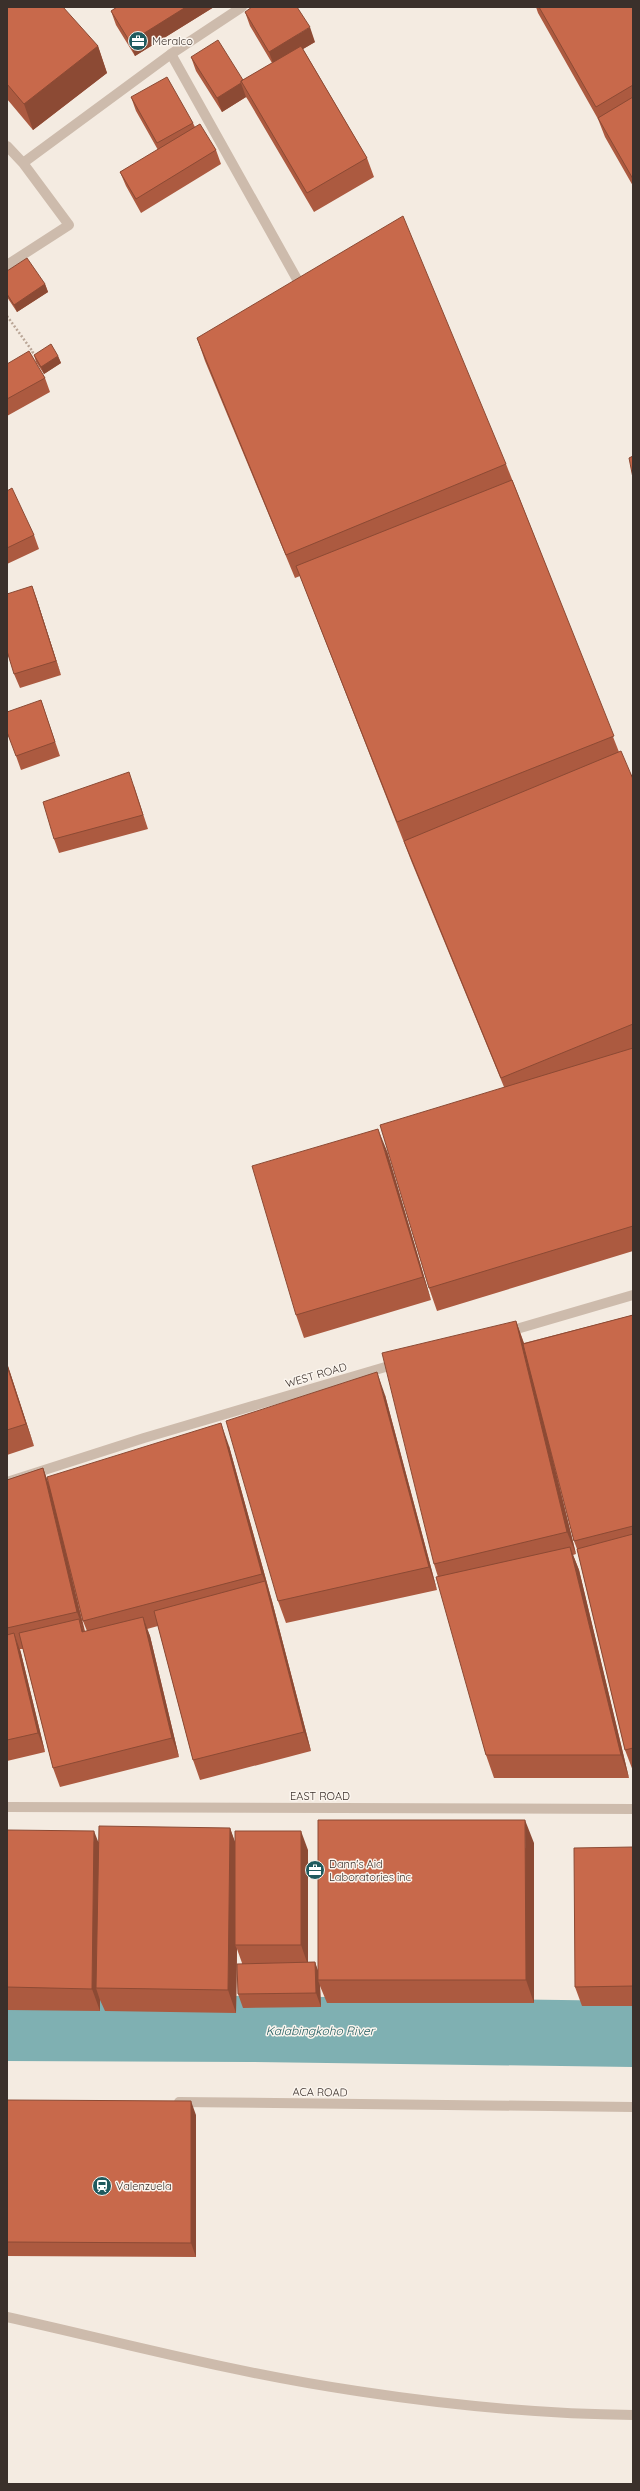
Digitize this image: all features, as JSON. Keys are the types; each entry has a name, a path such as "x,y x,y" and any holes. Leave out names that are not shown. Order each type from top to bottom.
{"street":[{"path":"22,163 171,54 242,7"},
{"path":"171,54 298,281"},
{"path":"7,146 22,163 69,225 7,265"},
{"path":"495,1335 633,1295"},
{"name":"WEST ROAD","path":"7,1482 144,1438 411,1360"},
{"name":"EAST ROAD","path":"7,1807 633,1809"},
{"name":"ACA ROAD","path":"164,2102 633,2107"},
{"path":"7,2317 279,2378 357,2391 517,2410 633,2415"}],"path":[{"path":"7,316 33,352 27,356"}],"building":[{"path":"7,7 63,7 98,46 24,104 7,84"},
{"path":"117,7 186,7 130,42 111,11"},
{"path":"252,7 297,7 310,27 269,52 245,12"},
{"path":"539,7 633,7 633,85 596,107"},
{"path":"218,40 243,80 241,83 217,98 191,57"},
{"path":"301,46 367,158 307,193 241,81"},
{"path":"167,77 193,123 157,143 131,97"},
{"path":"633,97 633,179 598,118"},
{"path":"200,124 216,150 136,199 120,172"},
{"path":"403,216 506,464 286,555 197,338"},
{"path":"27,258 45,284 14,305 7,294 7,271"},
{"path":"51,344 58,356 41,367 34,355"},
{"path":"29,351 45,378 7,399 7,364"},
{"path":"633,456 633,478 629,458"},
{"path":"512,480 614,736 397,822 296,566"},
{"path":"12,488 34,535 7,548 7,491"},
{"path":"32,586 56,661 14,674 7,651 7,594"},
{"path":"41,700 55,742 16,756 7,732 7,712"},
{"path":"621,751 633,779 633,1024 501,1078 404,841"},
{"path":"129,772 143,815 54,839 43,802"},
{"path":"633,1048 633,1226 429,1288 380,1125"},
{"path":"378,1129 423,1277 296,1315 252,1166"},
{"path":"633,1315 633,1526 574,1541 523,1344"},
{"path":"516,1321 567,1532 434,1564 382,1353"},
{"path":"7,1366 26,1424 7,1430"},
{"path":"377,1372 429,1567 278,1601 226,1421"},
{"path":"221,1423 262,1574 83,1621 47,1477"},
{"path":"43,1468 77,1612 7,1628 7,1480"},
{"path":"633,1534 633,1748 625,1750 577,1549"},
{"path":"570,1547 621,1755 486,1755 436,1577"},
{"path":"265,1581 304,1732 193,1760 154,1611"},
{"path":"143,1617 172,1738 53,1768 19,1633 79,1619 82,1632"},
{"path":"14,1633 38,1733 7,1740 7,1635"},
{"path":"318,1820 525,1820 526,1980 318,1980"},
{"path":"99,1826 230,1828 228,1990 96,1988"},
{"path":"7,1830 94,1831 92,1989 7,1987"},
{"path":"235,1831 301,1831 301,1945 235,1945"},
{"path":"633,1847 633,1986 575,1987 574,1848"},
{"path":"315,1962 316,1993 238,1994 237,1964"},
{"name":"Valenzuela","path":"7,2100 191,2101 191,2243 7,2242"}],"waterway":[{"name":"Kalabingkoho River","path":"7,2028 249,2029 633,2034"}],"place":[{"name":"Meralco","path":"138,41"},
{"name":"Dann's Aid Laboratories inc","path":"315,1870"},
{"name":"Valenzuela","path":"102,2186"}]}
